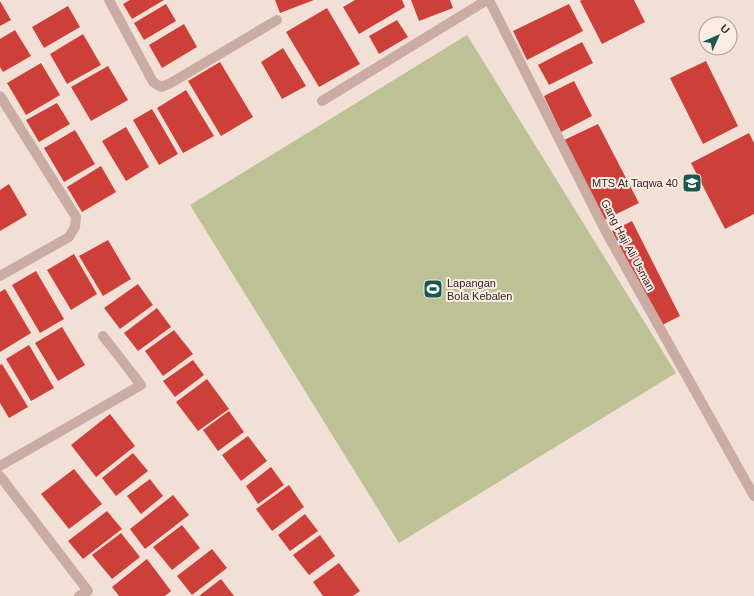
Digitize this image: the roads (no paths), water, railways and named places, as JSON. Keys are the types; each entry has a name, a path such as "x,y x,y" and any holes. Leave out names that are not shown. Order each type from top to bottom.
{"street":[{"path":"108,0 153,82 161,87 169,84 277,20"},
{"path":"322,101 488,0"},
{"name":"Gang Haji Ali Usman","path":"488,0 606,232 754,496"},
{"path":"0,96 76,217 76,223 69,237 0,276"},
{"path":"0,466 141,385 103,336"},
{"path":"0,476 86,594"}],"place":[{"name":"MTS At Taqwa 40","path":"692,183"},
{"name":"Lapangan Bola Kebalen","path":"433,289"}]}
